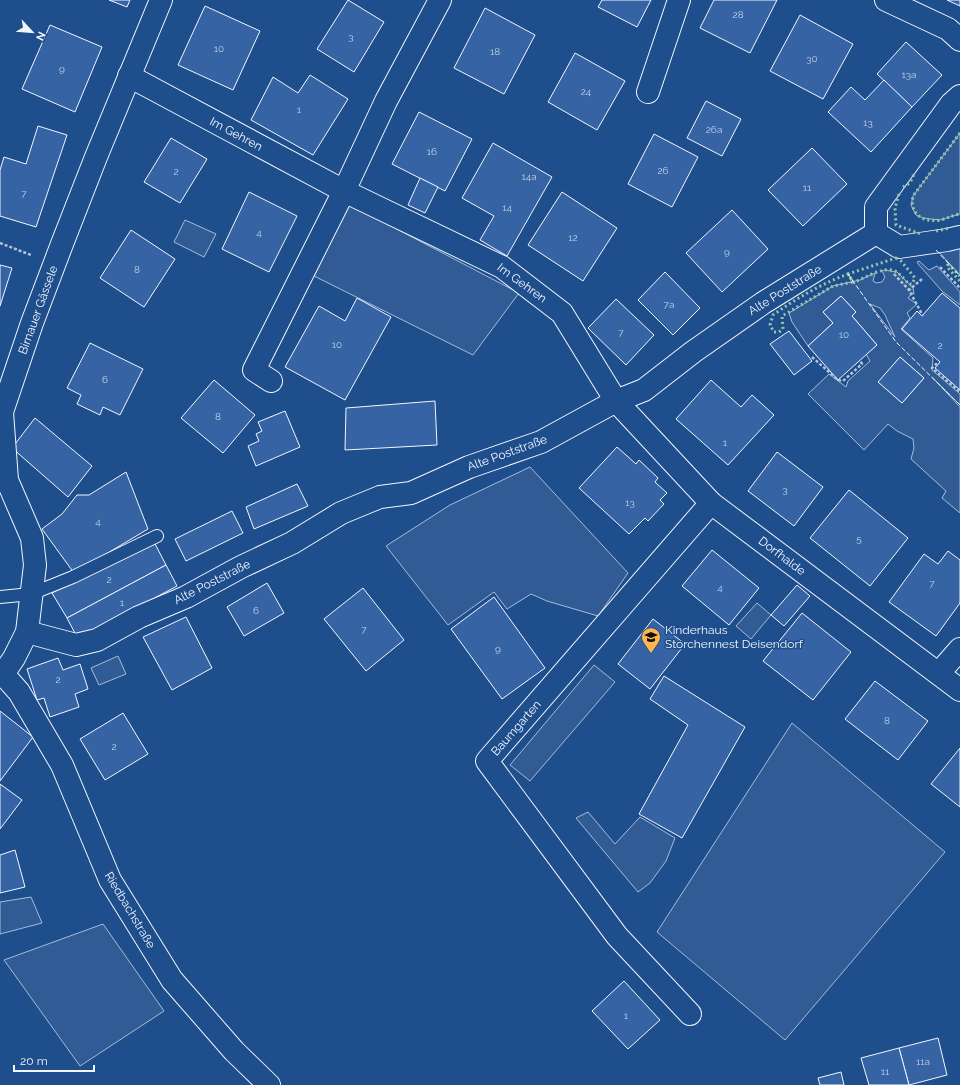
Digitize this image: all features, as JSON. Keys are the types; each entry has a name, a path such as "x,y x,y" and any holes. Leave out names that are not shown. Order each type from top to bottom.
{"street":[{"name":"Birnauer Gässele","path":"26,632 35,565 32,538 7,480 2,412 54,264 161,0"},
{"path":"271,381 254,370 344,191 386,101 440,0"},
{"path":"648,92 679,0"},
{"path":"886,0 948,29 960,40"},
{"name":"Im Gehren","path":"129,76 344,191 502,267 562,313 616,401"},
{"path":"960,96 951,104 876,207 876,233 899,246 960,237"},
{"name":"Alte Poststraße","path":"26,632 76,645 97,640 139,617 186,597 241,567 292,543 341,513 380,497 411,493 469,467 542,442 616,401 644,390 693,352 763,303 876,233"},
{"name":"Dorfhalde","path":"616,401 710,503 960,690"},
{"name":"Baumgarten","path":"690,1014 617,936 487,761 710,503"},
{"path":"2,674 14,658 26,632"},
{"path":"939,673 960,649"},
{"name":"Riedbachstraße","path":"2,674 19,692 62,765 110,880 172,980 234,1051 269,1085"}],"lane":[{"path":"0,597 32,594 79,574 157,536"}],"path":[{"path":"0,243 54,264"},
{"path":"894,274 909,290 923,316"},
{"path":"909,290 922,279"},
{"path":"812,357 838,380 843,381 862,364 860,360"},
{"path":"937,365 936,364 932,368 960,392"}],"shaded area":[{"path":"960,133 960,214 940,220 923,218 916,215 911,205 913,196"},
{"path":"349,204 519,293 473,355 314,276"},
{"path":"185,220 216,234 204,257 174,242"},
{"path":"960,248 960,275 938,251"},
{"path":"919,261 929,270 937,266 960,292 960,305 942,291 919,265 917,262"},
{"path":"882,271 897,272 913,288 914,294 912,293 908,298 917,304 907,313 910,318 901,329 933,358 932,370 960,394 960,405 932,377 960,407 960,513 942,498 946,491 911,459 914,448 913,439 897,431 888,424 864,450 808,394 829,374 846,387 848,381 870,361 866,354 877,345 852,316 856,312 841,296 823,312 833,323 808,346 792,322 789,313 833,286 860,280 875,273 873,281 876,283 882,282 885,277","holes":["870,304 880,308 885,315 895,337","900,357 924,378 902,403 879,382"]},
{"path":"530,467 628,573 598,616 547,601 531,594 507,609 494,592 448,625 386,546 450,505"},
{"path":"757,603 771,615 751,639 736,626"},
{"path":"118,656 126,674 99,685 91,668"},
{"path":"594,665 615,682 530,781 510,765"},
{"path":"792,723 945,852 785,1040 657,932"},
{"path":"588,812 615,844 640,817 675,838 666,861 650,883 638,892 576,818"},
{"path":"31,897 42,923 0,934 0,902"},
{"path":"103,924 164,1011 80,1066 4,960"}],"building":[{"path":"109,0 130,0 127,7"},
{"path":"348,0 384,22 354,72 317,49"},
{"path":"602,0 651,0 637,27 598,7"},
{"path":"714,0 777,0 750,53 700,28"},
{"path":"947,0 960,0 960,6"},
{"path":"205,6 260,31 233,90 178,65"},
{"path":"485,8 535,35 504,94 454,68"},
{"path":"800,15 853,44 823,99 770,71"},
{"path":"50,25 102,47 75,112 22,89"},
{"path":"906,42 942,75 912,107 877,74"},
{"path":"575,53 625,81 597,130 548,102"},
{"path":"310,75 348,99 313,155 251,120 273,77 298,93"},
{"path":"884,80 912,107 871,152 828,112 851,87 865,100"},
{"path":"706,101 741,119 722,156 687,138"},
{"path":"419,112 472,139 445,191 392,164"},
{"path":"38,126 67,135 36,227 0,216 0,170 4,157 26,164"},
{"path":"654,134 698,157 672,207 628,184"},
{"path":"171,138 207,159 180,203 144,182"},
{"path":"493,143 552,177 507,256 480,240 494,216 462,198"},
{"path":"812,148 847,184 803,226 768,190"},
{"path":"420,178 438,187 425,213 408,205"},
{"path":"249,192 297,216 269,272 222,249"},
{"path":"562,192 617,228 583,281 528,245"},
{"path":"732,210 768,249 722,292 686,253"},
{"path":"131,230 175,259 144,307 100,278"},
{"path":"0,265 12,268 0,306"},
{"path":"665,272 700,308 673,335 638,300"},
{"path":"942,293 960,308 960,390 935,368 940,362 902,329 917,311 922,316"},
{"path":"841,296 856,312 852,316 877,345 838,380 808,346 833,323 823,312"},
{"path":"357,298 391,317 345,400 285,367 319,306 345,321"},
{"path":"616,299 654,335 626,365 588,328"},
{"path":"789,331 812,361 794,375 770,344"},
{"path":"90,343 143,369 120,415 103,407 100,415 77,404 81,395 67,388"},
{"path":"900,357 924,378 902,403 878,382"},
{"path":"214,380 255,415 223,453 181,418"},
{"path":"711,380 741,407 752,395 774,415 728,465 676,419"},
{"path":"435,401 437,445 345,450 346,408"},
{"path":"285,411 300,447 256,466 248,446 259,441 256,434 262,431 258,422"},
{"path":"35,418 92,466 68,497 12,448"},
{"path":"617,447 636,464 639,460 658,478 655,482 667,493 660,500 664,504 648,521 645,518 629,534 579,488"},
{"path":"777,452 823,487 794,526 748,491"},
{"path":"126,472 148,529 74,573 42,529 62,514 77,495 89,495"},
{"path":"297,484 308,506 254,529 246,507"},
{"path":"849,490 908,538 870,586 810,538"},
{"path":"232,511 243,533 186,561 175,539"},
{"path":"153,540 166,565 67,618 52,593"},
{"path":"712,550 759,588 729,625 682,586"},
{"path":"948,551 960,560 960,603 936,636 889,602 924,554 938,564"},
{"path":"166,565 177,586 78,639 67,618"},
{"path":"267,583 284,613 244,636 227,607"},
{"path":"797,585 810,596 784,626 771,615"},
{"path":"363,588 404,640 366,671 324,619"},
{"path":"494,597 545,668 502,699 451,629"},
{"path":"802,613 851,652 813,700 763,661"},
{"path":"186,617 212,668 172,690 143,637"},
{"name":"Kinderhaus Storchennest Deisendorf","path":"653,619 685,644 650,689 618,664"},
{"path":"58,658 63,670 80,664 88,689 75,694 79,707 50,717 44,698 37,700 27,669"},
{"path":"664,676 745,727 682,838 639,814 688,725 650,699"},
{"path":"875,681 928,721 898,760 845,719"},
{"path":"0,711 33,737 0,781"},
{"path":"123,713 148,754 105,780 80,739"},
{"path":"960,748 960,807 931,784"},
{"path":"0,784 22,800 0,829"},
{"path":"15,850 25,887 0,893 0,855"},
{"path":"624,981 660,1020 628,1049 592,1011"},
{"path":"938,1038 947,1075 909,1085 899,1048"},
{"path":"899,1048 909,1085 869,1085 861,1058"},
{"path":"841,1072 844,1085 820,1085 818,1078"}],"hedge":[{"path":"960,133 913,196 912,203 916,213 924,219 935,221 960,214"},
{"path":"903,187 910,183 915,172"},
{"path":"899,194 895,208 896,225 921,234"},
{"path":"936,231 950,228"},
{"path":"896,258 901,261 915,278 912,284 909,284 893,270 882,271 853,282 848,274 896,258"},
{"path":"948,264 947,267 960,281"},
{"path":"948,264 960,276"},
{"path":"848,274 853,282 833,286 782,316 783,329 779,332 774,332 770,325 773,315 809,292 848,274"}],"fence":[{"path":"936,250 960,276"},
{"path":"848,274 896,342 960,405"}],"place":[{"name":"Kinderhaus Storchennest Deisendorf","path":"651,654"}]}
